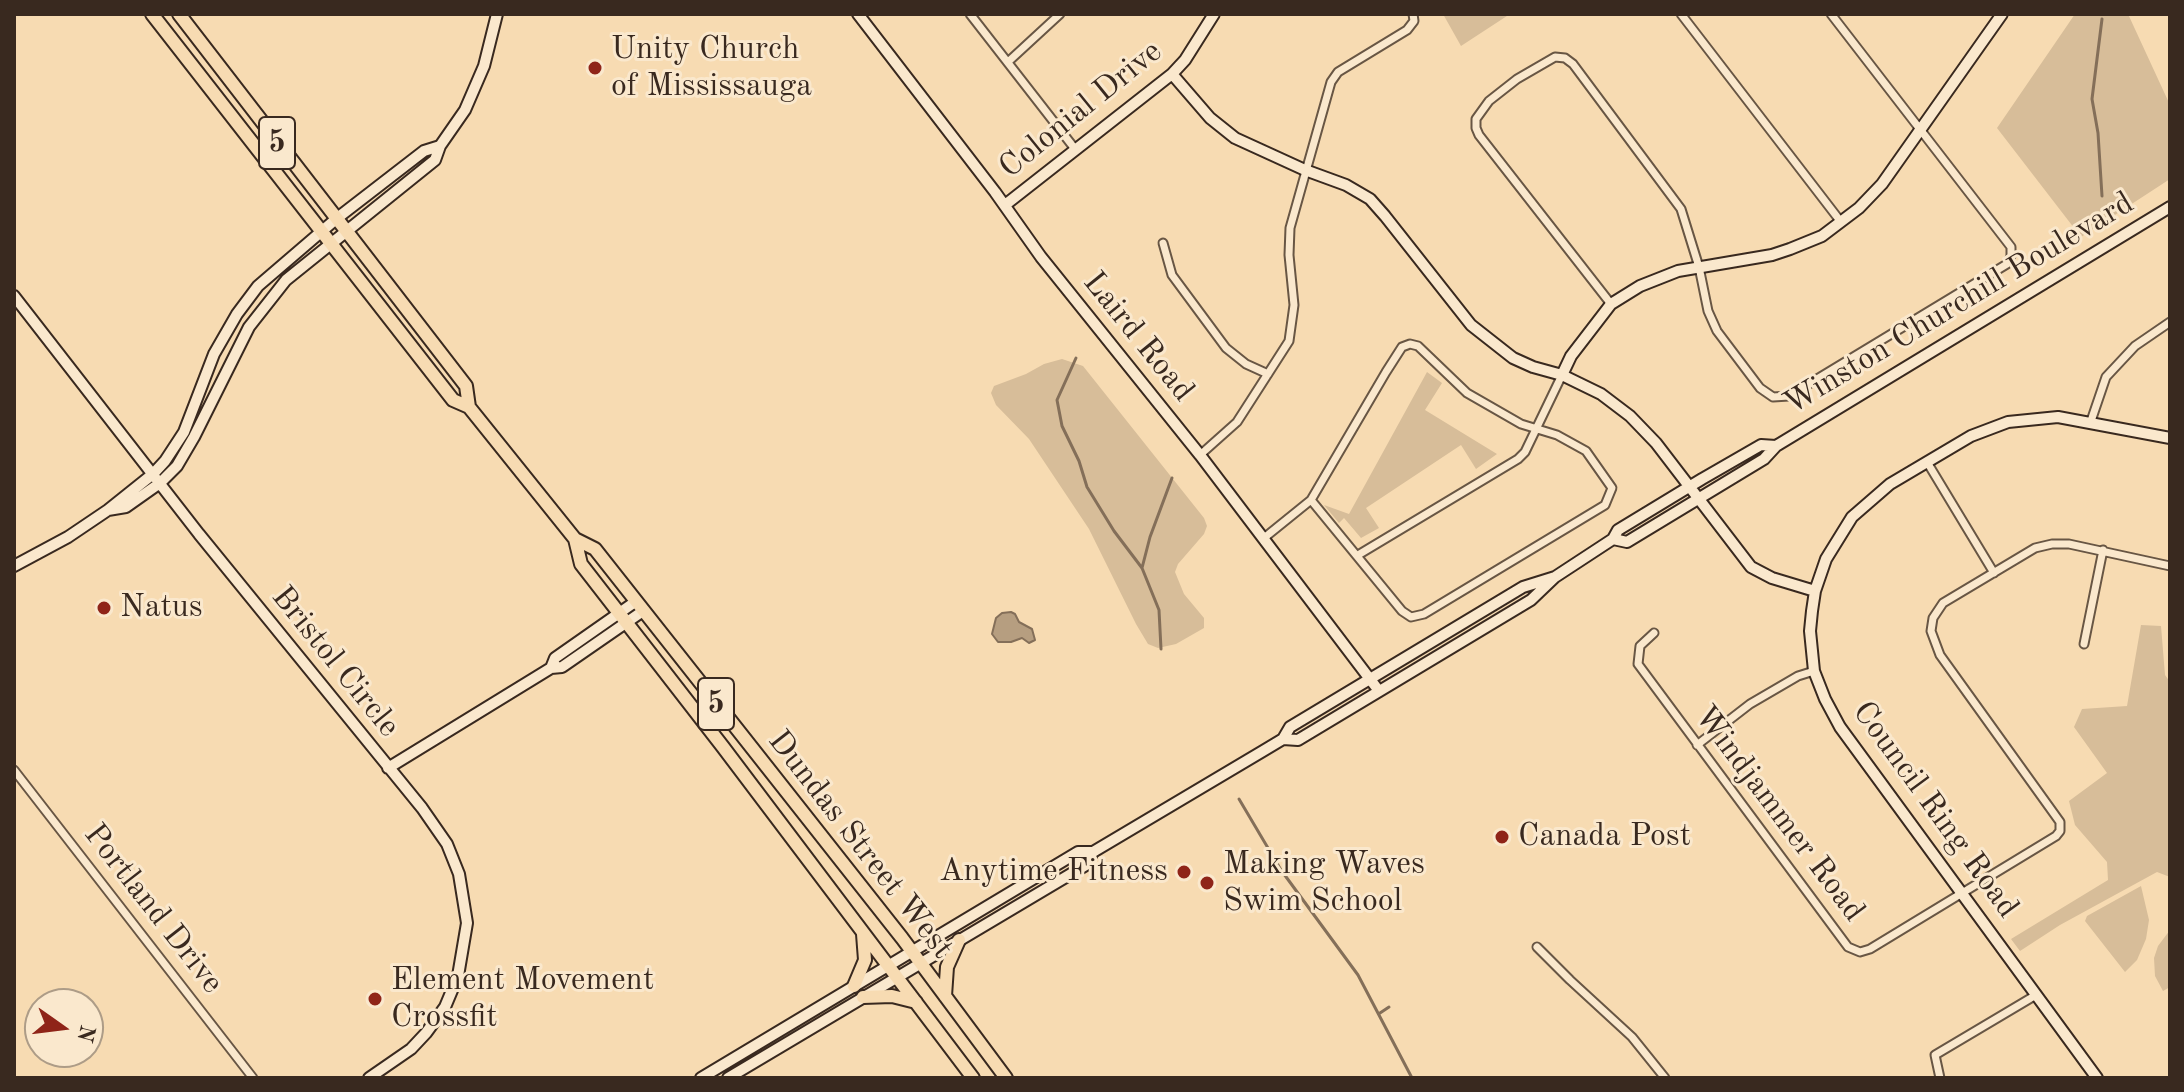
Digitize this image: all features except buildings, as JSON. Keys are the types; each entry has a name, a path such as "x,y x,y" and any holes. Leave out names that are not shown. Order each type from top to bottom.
{"main road":[{"name":"Dundas Street West","path":"152,14 466,386 469,407"},
{"name":"Dundas Street West","path":"179,14 453,400 469,407 575,539 595,549 912,951 1006,1078"},
{"name":"Dundas Street West","path":"575,539 581,564 973,1078"},
{"path":"854,986 865,960 863,930"},
{"path":"945,996 947,967 959,940"},
{"path":"863,997 892,996 916,1002"}],"street":[{"path":"14,566 68,537 108,510 126,507 157,478 177,466 249,327 286,280 435,160 440,146 458,123 484,66 497,14"},
{"name":"Laird Road","path":"858,14 1005,205 1041,257 1200,455 1379,691"},
{"path":"970,14 1075,149"},
{"path":"1009,61 1060,14"},
{"name":"Colonial Drive","path":"1005,205 1172,74 1185,60 1214,14"},
{"path":"1200,455 1237,422 1289,341 1293,325 1294,290 1289,255 1290,228 1333,77 1407,30 1414,21 1413,14"},
{"path":"1681,14 1841,222"},
{"path":"1611,304 1476,128 1476,119 1489,101 1548,59 1565,58 1573,64 1681,209 1699,267 1708,311 1717,331 1760,388 1773,397 1789,396 2007,264 2011,247 1831,14"},
{"path":"1358,555 1518,459 1525,452 1571,356 1611,304 1655,278 1772,255 1822,236 1859,208 1882,184 2002,14"},
{"path":"1172,74 1210,118 1235,138 1346,185 1370,199 1471,325 1513,358 1562,375 1601,394 1630,416 1656,443 1751,567 1772,578 1815,591"},
{"path":"157,478 184,432 214,354 237,314 266,278 329,224 424,151 440,146"},
{"name":"Winston Churchill Boulevard","path":"1613,539 1627,542 1764,459 1776,446 2170,207"},
{"path":"1163,243 1172,275 1226,348 1246,364 1268,374"},
{"name":"Bristol Circle","path":"14,296 422,808 447,844 459,874 467,923 458,976 437,1019 411,1049 369,1078"},
{"path":"2091,421 2106,377 2135,346 2170,322"},
{"path":"1264,538 1311,500 1386,372 1406,345 1418,346 1467,393 1521,424 1557,435 1586,451 1612,488 1605,505 1424,614 1411,617 1402,611 1311,500"},
{"name":"Council Ring Road","path":"2097,1078 1840,727 1814,671 1810,631 1815,591 1826,559 1852,517 1876,494 1971,436 2008,422 2045,417 2091,421 2170,438"},
{"name":"Winston Churchill Boulevard","path":"1283,739 1298,740 1531,600 1555,577 1613,539 1618,530 1689,487 1761,445 1776,446"},
{"path":"1927,462 1994,573"},
{"name":"Windjammer Road","path":"1654,633 1640,646 1638,664 1848,947 1860,952 1870,949 2056,836 2061,827 1940,655 1931,631 1933,618 1943,603 2035,548 2052,544 2103,550 2170,566"},
{"path":"2084,644 2103,550"},
{"name":"Winston Churchill Boulevard","path":"701,1078 1078,852 1093,852 1283,739 1290,727 1523,587 1555,577"},
{"path":"388,768 551,668 555,658 639,607"},
{"path":"1697,745 1750,704 1798,676 1814,671"},
{"name":"Portland Drive","path":"14,770 253,1078"},
{"name":"Winston Churchill Boulevard","path":"729,1078 1086,865 1093,852"},
{"path":"1537,947 1632,1037 1665,1078"},
{"path":"1940,1078 1935,1055 2036,995"},
{"path":"722,1065 729,1078"}],"shaded area":[{"path":"1443,14 1510,14 1461,46"},
{"path":"2075,14 2128,14 2170,105 2170,179 2081,237 1997,128"},
{"path":"1062,359 1083,366 1204,518 1207,526 1204,534 1178,564 1175,572 1184,594 1204,618 1204,628 1176,644 1158,648 1148,644 1089,529 1029,439 996,405 991,393 994,386"},
{"path":"1427,372 1442,383 1425,410 1497,454 1476,469 1461,445 1366,508 1379,528 1361,538 1344,518 1339,523 1324,505 1349,514"},
{"path":"1011,612 1019,622 1032,629 1035,640 1029,643 1022,638 998,642 992,634 996,618 1002,613"},
{"path":"2141,625 2161,626 2165,675 2170,682 2170,877 2157,872 2060,925 2020,951 2011,939 2108,880 2107,862 2075,825 2069,801 2107,773 2074,727 2082,709 2127,706"},
{"path":"2141,886 2149,920 2146,939 2137,960 2125,972 2085,921 2087,916"},
{"path":"2170,930 2170,987 2163,991 2155,976 2154,958 2158,946"}],"waterway":[{"path":"2102,19 2092,99 2098,133 2102,196"},
{"path":"1076,358 1057,400 1062,426 1079,461 1087,487 1142,568 1159,610 1161,649"},
{"path":"1142,568 1172,478"},
{"path":"1239,799 1281,870 1358,975 1412,1078"},
{"path":"1380,1013 1389,1007"}],"place":[{"name":"Unity Church of Mississauga","path":"595,68"},
{"name":"Natus","path":"104,608"},
{"name":"Canada Post","path":"1502,837"},
{"name":"Anytime Fitness","path":"1184,872"},
{"name":"Making Waves Swim School","path":"1207,883"},
{"name":"Element Movement Crossfit","path":"375,999"}]}
